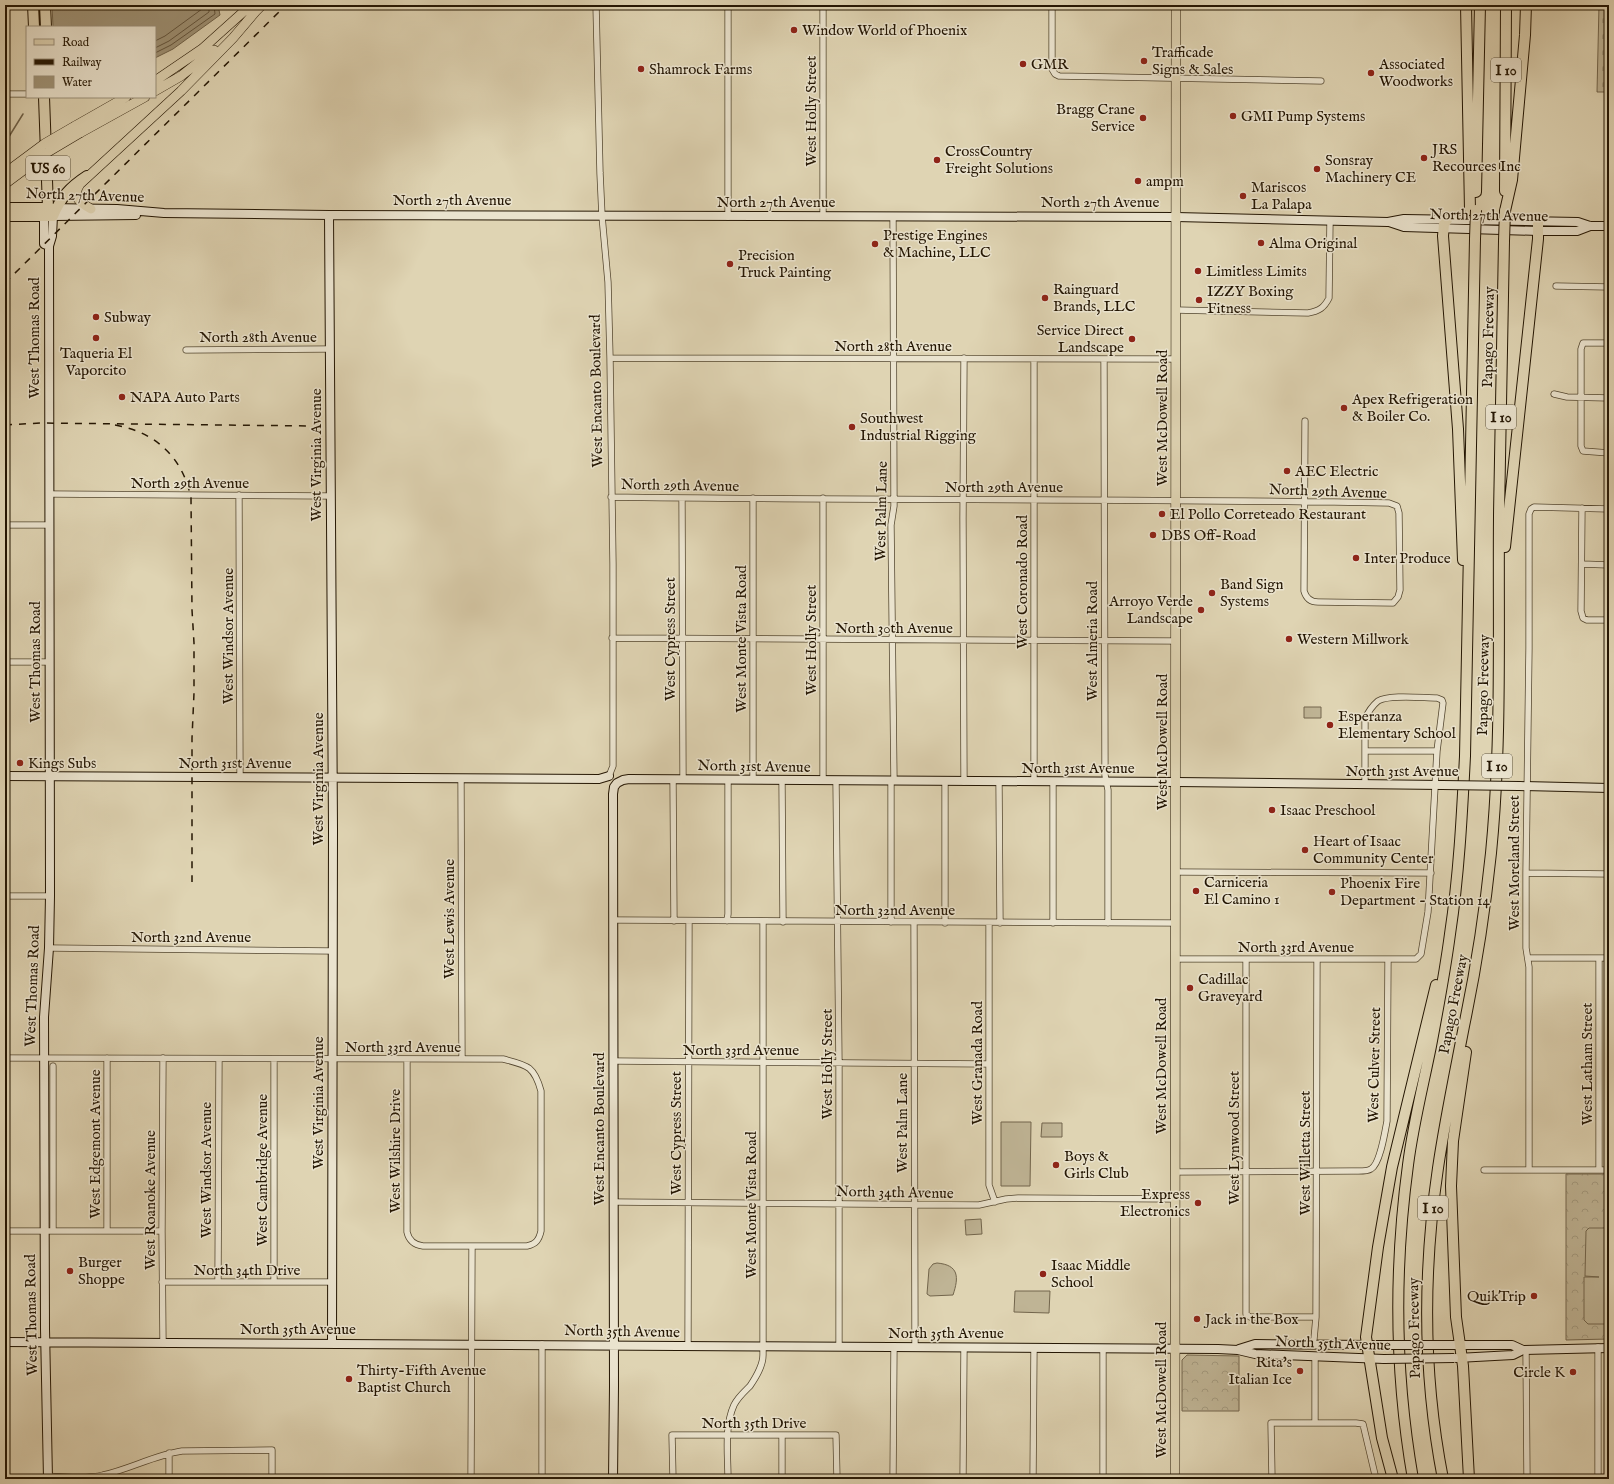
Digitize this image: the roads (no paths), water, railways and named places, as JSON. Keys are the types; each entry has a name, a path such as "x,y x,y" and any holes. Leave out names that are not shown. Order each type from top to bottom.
{"highway":[{"path":"33,5 34,26"},
{"path":"45,5 46,26"},
{"path":"1466,5 1473,210"},
{"name":"Papago Freeway","path":"1413,1479 1400,1371 1398,1317 1401,1234 1408,1165 1416,1113 1431,1046 1450,934 1461,839 1466,756 1473,317 1473,210 1480,5"},
{"name":"Papago Freeway","path":"1443,1479 1434,1420 1427,1333 1430,1233 1440,1151 1480,939 1489,874 1496,801 1500,593 1499,509 1508,35 1506,5"},
{"path":"1508,35 1512,5"},
{"path":"1505,210 1512,180 1525,35 1526,5"},
{"name":"West Thomas Road","path":"44,98 50,212"},
{"path":"50,212 77,182 87,176"},
{"name":"North 27th Avenue","path":"5,208 50,212"},
{"name":"North 27th Avenue","path":"5,216 50,212"},
{"path":"1445,224 1458,429 1462,554 1468,625"},
{"path":"1500,593 1538,226"},
{"path":"1393,1479 1382,1438 1372,1359 1372,1345 1366,1337 1378,1247 1393,1160 1422,1045 1431,1002 1450,934"},
{"path":"1469,1479 1456,1345 1452,1168 1459,1096 1474,1004 1480,939"}],"main road":[{"name":"West McDowell Road","path":"1175,1479 1176,5"},
{"path":"156,80 202,49 256,7"},
{"path":"156,91 181,76 204,58 256,7"},
{"path":"91,209 79,201 76,195 78,187 87,176 134,136 168,104 233,38 256,7"},
{"path":"5,184 78,129 124,98"},
{"path":"5,173 44,144 143,98"},
{"name":"North 27th Avenue","path":"50,212 117,209 164,213 329,215 1176,217 1388,222 1404,219 1445,224 1538,226 1578,231 1590,226 1609,226"},
{"name":"North 27th Avenue","path":"50,212 117,216 164,213"},
{"name":"West Thomas Road","path":"48,1478 46,1342 49,1230 44,1078 44,1017 50,896 50,494 49,246 44,244 50,212"},
{"name":"West Virginia Avenue","path":"329,215 333,951 332,1344"},
{"name":"North 31st Avenue","path":"5,776 599,779 609,776"},
{"name":"North 31st Avenue","path":"619,782 626,779 683,779 945,782 1176,782 1609,788"},
{"name":"West Encanto Boulevard","path":"613,1479 613,794 614,787 619,782"},
{"name":"North 35th Avenue","path":"5,1342 1034,1347 1238,1350 1255,1354 1372,1359 1458,1358 1513,1355 1524,1350 1609,1348"},
{"name":"North 35th Avenue","path":"1238,1350 1255,1344 1512,1345 1524,1350"}],"street":[{"name":"West Encanto Boulevard","path":"596,5 602,216 608,282 610,358 613,766 609,776"},
{"path":"728,5 728,217"},
{"name":"West Holly Street","path":"823,5 824,217"},
{"path":"1052,5 1052,69 1055,74 1059,76 1321,81"},
{"path":"5,94 26,94"},
{"name":"West Palm Lane","path":"891,922 893,640 891,525 894,498 893,217"},
{"path":"1176,310 1308,313 1320,311 1329,298 1330,221"},
{"path":"1556,286 1609,287"},
{"path":"1609,343 1583,343 1581,349 1582,452 1609,453"},
{"name":"North 28th Avenue","path":"186,350 330,349"},
{"name":"North 28th Avenue","path":"610,358 1176,359"},
{"path":"964,358 964,782"},
{"name":"West Coronado Road","path":"1034,359 1034,782"},
{"name":"West Almeria Road","path":"1104,359 1104,641 1105,775 1108,790 1108,923"},
{"path":"1554,394 1567,397 1609,398"},
{"path":"1305,421 1306,503"},
{"name":"North 29th Avenue","path":"50,494 330,496"},
{"name":"West Windsor Avenue","path":"239,495 240,777"},
{"name":"North 29th Avenue","path":"611,497 1104,499 1389,503 1397,506 1399,513 1400,590 1395,602 1313,602 1309,599 1304,591 1306,503"},
{"name":"West Cypress Street","path":"682,498 683,779"},
{"name":"West Monte Vista Road","path":"753,498 753,780"},
{"name":"West Holly Street","path":"823,498 823,781"},
{"name":"West Moreland Street","path":"1529,1170 1529,967 1526,948 1526,873 1523,786 1529,648 1529,514 1531,509 1534,507 1582,508"},
{"path":"1609,509 1582,508 1581,611 1583,618 1587,620 1609,620"},
{"path":"5,525 50,525"},
{"path":"1582,564 1609,565"},
{"name":"North 30th Avenue","path":"612,638 1176,641"},
{"path":"5,662 50,662"},
{"path":"1176,872 1431,873 1439,785 1437,751 1443,706 1442,700 1437,698 1395,698 1382,699 1377,702 1365,719 1365,785"},
{"path":"1365,751 1437,751"},
{"name":"West Lewis Avenue","path":"461,778 462,1059"},
{"path":"673,779 674,921"},
{"path":"727,921 728,780"},
{"path":"782,781 783,922"},
{"name":"West Holly Street","path":"836,781 839,1063 839,1346"},
{"path":"945,782 945,923"},
{"path":"999,782 1000,923"},
{"path":"1053,782 1053,923"},
{"name":"North 33rd Avenue","path":"1176,960 1416,959 1421,954 1426,926 1431,873"},
{"path":"1526,873 1609,874"},
{"path":"5,896 50,896"},
{"name":"North 32nd Avenue","path":"614,920 914,923 1176,923"},
{"name":"West Cypress Street","path":"688,1345 689,921"},
{"name":"West Monte Vista Road","path":"728,1479 729,1422 734,1406 742,1392 749,1386 760,1370 764,1346 763,921"},
{"name":"West Palm Lane","path":"914,923 915,1346"},
{"name":"West Granada Road","path":"989,923 989,1175 991,1192 995,1202"},
{"name":"North 32nd Avenue","path":"48,948 333,951"},
{"path":"1528,958 1609,958"},
{"name":"West Latham Street","path":"1599,958 1599,1170"},
{"name":"West Lynwood Street","path":"1246,959 1246,1314 1247,1316 1316,1317"},
{"name":"West Culver Street","path":"1316,1172 1367,1171 1372,1169 1376,1164 1383,1142 1387,1121 1388,959"},
{"name":"West Willetta Street","path":"1310,1345 1314,1339 1316,1317 1317,960"},
{"name":"North 33rd Avenue","path":"5,1058 502,1059 526,1066 537,1077 541,1097 542,1231 540,1239 534,1244 527,1246 472,1246"},
{"name":"West Edgemont Avenue","path":"107,1058 107,1231"},
{"name":"West Roanoke Avenue","path":"163,1058 163,1342"},
{"name":"West Windsor Avenue","path":"218,1282 219,1058"},
{"name":"West Cambridge Avenue","path":"274,1059 274,1282"},
{"name":"West Wilshire Drive","path":"407,1059 409,1238 412,1242 423,1246 472,1246"},
{"name":"North 33rd Avenue","path":"614,1061 989,1064"},
{"name":"West Thomas Road","path":"49,1230 53,1066"},
{"path":"44,1078 53,1078"},
{"path":"1484,1170 1609,1170"},
{"path":"1175,1172 1316,1172"},
{"name":"North 34th Avenue","path":"614,1202 979,1206 1006,1199 1018,1198 1175,1199"},
{"path":"5,1231 162,1231"},
{"path":"471,1479 472,1246"},
{"name":"North 34th Drive","path":"162,1282 331,1282"},
{"path":"542,1344 542,1479"},
{"path":"893,1479 894,1346"},
{"path":"963,1479 964,1347"},
{"path":"1033,1479 1034,1347"},
{"path":"1103,1348 1104,1479"},
{"path":"1598,1348 1598,1479"},
{"path":"1524,1350 1527,1479"},
{"path":"1315,1356 1315,1423"},
{"path":"1272,1479 1271,1423 1363,1424 1376,1479"},
{"name":"North 35th Drive","path":"673,1479 672,1435 836,1435 837,1479"},
{"path":"782,1435 782,1479"},
{"path":"48,1478 101,1476 123,1470 169,1453 182,1451 272,1450 272,1479"},
{"path":"169,1453 169,1479"}],"water":[{"path":"52,5 218,5 220,15 173,49 156,58 156,26 53,26"}],"waterway":[{"path":"5,143 23,114"}],"railway":[{"path":"5,283 286,5"},
{"path":"5,425 40,423 312,426"},
{"path":"115,425 143,434 165,449 182,471 191,498 192,610 194,643 192,738 192,882"}],"place":[{"name":"Window World of Phoenix","path":"794,30"},
{"name":"Trafficade Signs & Sales","path":"1144,61"},
{"name":"GMR","path":"1023,64"},
{"name":"Shamrock Farms","path":"641,69"},
{"name":"Associated Woodworks","path":"1371,73"},
{"name":"GMI Pump Systems","path":"1233,116"},
{"name":"Bragg Crane Service","path":"1143,118"},
{"name":"JRS Recources Inc","path":"1424,158"},
{"name":"CrossCountry Freight Solutions","path":"937,160"},
{"name":"Sonsray Machinery CE","path":"1317,169"},
{"name":"ampm","path":"1138,181"},
{"name":"Mariscos La Palapa","path":"1243,196"},
{"name":"Alma Original","path":"1261,243"},
{"name":"Prestige Engines & Machine, LLC","path":"875,244"},
{"name":"Precision Truck Painting","path":"730,264"},
{"name":"Limitless Limits","path":"1198,271"},
{"name":"Rainguard Brands, LLC","path":"1045,298"},
{"name":"IZZY Boxing Fitness","path":"1199,300"},
{"name":"Subway","path":"96,317"},
{"name":"Taqueria El Vaporcito","path":"96,338"},
{"name":"Service Direct Landscape","path":"1132,339"},
{"name":"NAPA Auto Parts","path":"122,397"},
{"name":"Apex Refrigeration & Boiler Co.","path":"1344,408"},
{"name":"Southwest Industrial Rigging","path":"852,427"},
{"name":"AEC Electric","path":"1287,471"},
{"name":"El Pollo Correteado Restaurant","path":"1162,514"},
{"name":"DBS Off-Road","path":"1153,535"},
{"name":"Inter Produce","path":"1356,558"},
{"name":"Band Sign Systems","path":"1212,593"},
{"name":"Arroyo Verde Landscape","path":"1201,610"},
{"name":"Western Millwork","path":"1289,639"},
{"name":"Esperanza Elementary School","path":"1330,725"},
{"name":"Kings Subs","path":"20,763"},
{"name":"Isaac Preschool","path":"1272,810"},
{"name":"Heart of Isaac Community Center","path":"1305,850"},
{"name":"Carniceria El Camino 1","path":"1196,891"},
{"name":"Phoenix Fire Department - Station 14","path":"1332,892"},
{"name":"Cadillac Graveyard","path":"1190,988"},
{"name":"Boys & Girls Club","path":"1056,1165"},
{"name":"Express Electronics","path":"1198,1203"},
{"name":"Burger Shoppe","path":"70,1271"},
{"name":"Isaac Middle School","path":"1043,1274"},
{"name":"QuikTrip","path":"1534,1296"},
{"name":"Jack in the Box","path":"1197,1319"},
{"name":"Rita's Italian Ice","path":"1300,1371"},
{"name":"Circle K","path":"1573,1372"},
{"name":"Thirty-Fifth Avenue Baptist Church","path":"349,1379"}]}
